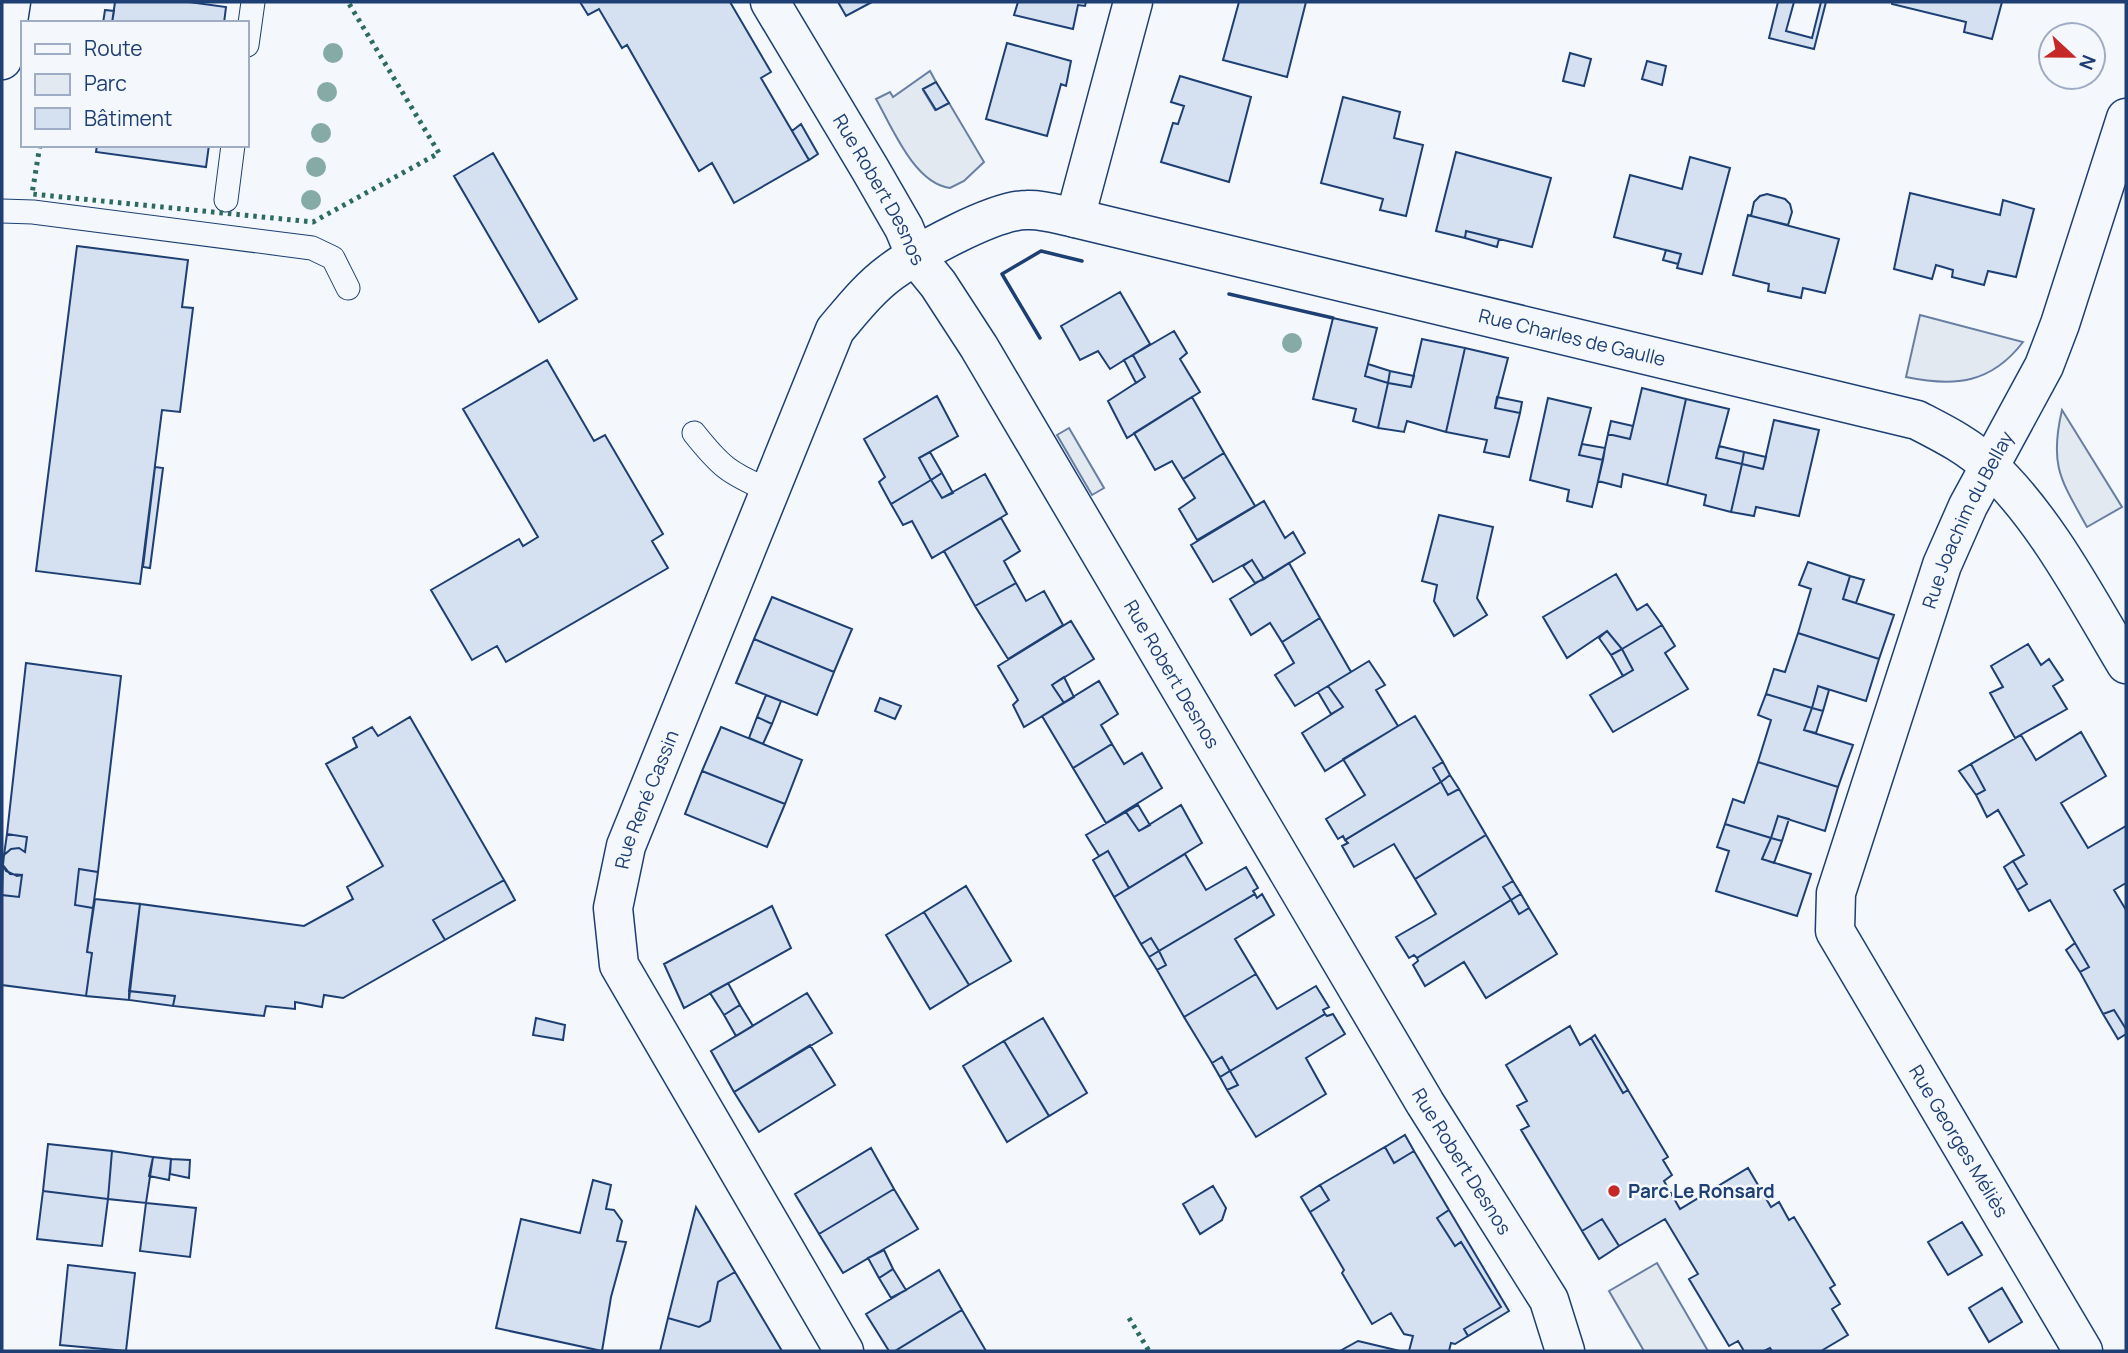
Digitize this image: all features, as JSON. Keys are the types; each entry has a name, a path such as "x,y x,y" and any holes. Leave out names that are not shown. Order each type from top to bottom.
{"street":[{"path":"2,60 11,2"},
{"name":"Rue Robert Desnos","path":"770,2 904,228 916,257 938,284 979,347 1425,1103 1549,1300 1565,1351"},
{"path":"1075,218 1133,2"},
{"name":"Rue Joachim du Bellay","path":"1835,932 1836,893 1942,565 1989,465 2044,366 2126,118"},
{"name":"Rue Charles de Gaulle","path":"916,257 996,216 1028,210 1075,218 1889,411 1917,420 1966,447 1989,465 2026,508 2072,573 2126,664"},
{"name":"Rue René Cassin","path":"844,1351 619,965 613,908 626,846 835,330 868,292 892,271 916,257"},
{"name":"Rue Georges Méliès","path":"1835,932 2083,1351"}],"lane":[{"path":"248,38 253,2"},
{"path":"226,200 233,147"},
{"path":"2,211 33,212 312,248 333,258 348,288"},
{"path":"694,433 723,467 768,490"}],"green space":[{"path":"930,71 936,82 923,90 935,110 949,103 984,162 964,181 950,188 937,184 915,165 876,99 890,92 893,97"},
{"path":"1920,315 2023,342 1998,367 1970,379 1940,382 1906,377"},
{"path":"2062,410 2122,507 2087,527 2064,484 2057,459"},
{"path":"1069,428 1104,488 1092,495 1057,435"},
{"path":"1657,1263 1708,1351 1644,1351 1609,1291"}],"building":[{"path":"115,2 189,2 226,7 224,21 112,21"},
{"path":"580,2 730,2 771,72 761,78 809,160 734,203 712,163 699,171 627,45 622,48 599,9 588,15"},
{"path":"838,2 872,2 846,16"},
{"path":"1018,2 1086,2 1085,6 1078,5 1073,29 1014,15"},
{"path":"1239,2 1306,2 1287,77 1223,60"},
{"path":"1778,2 1794,2 1786,31 1812,38 1821,2 1826,2 1814,49 1769,38"},
{"path":"1892,2 2002,2 1992,39 1964,32 1966,22"},
{"path":"105,10 114,11 112,21 103,21"},
{"path":"1007,43 1071,61 1066,86 1061,84 1047,136 986,119"},
{"path":"1570,53 1591,59 1584,86 1563,81"},
{"path":"1647,61 1666,66 1662,85 1642,79"},
{"path":"1180,76 1251,97 1229,182 1161,162 1173,123 1178,124 1184,106 1171,102"},
{"path":"936,82 949,103 936,110 923,89"},
{"path":"1343,97 1400,112 1394,138 1423,145 1406,216 1380,210 1383,199 1321,183"},
{"path":"801,124 818,154 809,160 792,131"},
{"path":"97,147 209,147 206,167 96,152"},
{"path":"1456,152 1551,178 1532,247 1466,231 1465,238 1436,231"},
{"path":"493,153 577,299 539,322 454,176"},
{"path":"1690,157 1730,168 1702,274 1677,268 1681,254 1614,237 1630,175 1682,189"},
{"path":"1910,193 2000,215 2003,200 2034,209 2016,277 1988,271 1984,285 1952,277 1953,270 1936,265 1932,279 1894,269"},
{"path":"1767,194 1785,199 1790,204 1792,212 1788,225 1751,216 1754,202"},
{"path":"1748,215 1839,239 1825,293 1803,288 1801,298 1768,291 1769,284 1733,275"},
{"path":"1466,231 1499,239 1497,247 1465,238"},
{"path":"77,246 188,260 182,307 193,308 180,412 162,410 140,584 36,571"},
{"path":"1666,250 1681,254 1678,264 1663,260"},
{"path":"1120,292 1150,344 1110,369 1098,351 1080,360 1061,326"},
{"path":"1333,318 1377,328 1365,376 1388,383 1378,428 1353,421 1356,409 1313,399"},
{"path":"1174,331 1187,353 1180,359 1200,392 1127,438 1108,401 1145,377 1133,355"},
{"path":"1422,339 1465,348 1446,432 1407,421 1404,432 1378,428 1388,383 1411,387"},
{"path":"1465,348 1508,358 1495,408 1520,413 1509,457 1484,452 1487,440 1446,432"},
{"path":"1133,355 1145,377 1136,383 1124,360"},
{"path":"547,360 594,441 605,435 663,534 652,541 668,568 506,662 497,646 472,660 431,590 519,539 523,546 538,537 463,409"},
{"path":"1368,364 1390,371 1388,383 1365,376"},
{"path":"1390,371 1414,376 1411,387 1388,383"},
{"path":"1642,388 1686,399 1667,485 1623,474 1621,487 1598,481 1608,434 1630,439"},
{"path":"937,396 958,436 919,458 931,480 891,504 879,482 885,477 864,439"},
{"path":"1192,397 1224,453 1183,479 1172,461 1155,470 1134,433"},
{"path":"1497,397 1522,402 1520,413 1495,408"},
{"path":"1548,398 1591,408 1579,455 1603,460 1592,507 1567,501 1569,490 1530,480"},
{"path":"1686,399 1729,409 1716,458 1742,464 1731,512 1704,505 1706,495 1667,485"},
{"path":"1774,420 1819,430 1799,516 1756,507 1754,516 1731,512 1742,464 1763,469"},
{"path":"1611,421 1633,426 1630,439 1608,434"},
{"path":"1582,444 1605,448 1603,460 1579,455"},
{"path":"1719,446 1744,452 1742,464 1716,458"},
{"path":"930,452 942,473 931,480 919,458"},
{"path":"1744,452 1766,457 1763,469 1742,464"},
{"path":"1224,453 1255,506 1197,540 1179,509 1195,498 1183,479"},
{"path":"155,467 163,468 150,568 143,567"},
{"path":"942,473 953,493 942,498 931,480"},
{"path":"985,474 1007,514 932,558 912,521 903,525 891,504 931,480 942,498"},
{"path":"1264,501 1285,538 1293,532 1305,553 1264,579 1252,560 1213,582 1191,545"},
{"path":"1439,515 1493,527 1477,598 1487,615 1454,636 1434,601 1437,585 1422,581"},
{"path":"1001,518 1020,551 1004,561 1016,583 975,606 944,551"},
{"path":"1252,560 1264,579 1255,583 1243,566"},
{"path":"1808,562 1850,576 1843,599 1894,615 1879,659 1798,633 1811,589 1799,585"},
{"path":"1289,563 1320,618 1282,642 1270,623 1251,635 1230,599"},
{"path":"1616,574 1637,610 1647,604 1662,625 1622,649 1607,631 1567,658 1543,617"},
{"path":"1850,576 1864,580 1856,603 1843,599"},
{"path":"1016,583 1026,601 1044,591 1063,625 1008,659 975,606"},
{"path":"772,597 852,629 834,672 754,639"},
{"path":"1320,618 1351,672 1295,706 1275,675 1294,663 1282,642"},
{"path":"1071,621 1094,659 1052,685 1064,703 1024,727 1013,705 1018,700 998,666"},
{"path":"1662,625 1675,646 1665,653 1688,689 1613,732 1590,695 1633,670 1622,649"},
{"path":"1607,631 1622,649 1611,655 1599,638"},
{"path":"1798,633 1879,659 1866,701 1818,686 1812,708 1766,694 1774,669 1785,672"},
{"path":"754,639 834,672 817,715 736,683"},
{"path":"2028,644 2041,665 2049,659 2063,680 2053,686 2067,709 2015,738 1990,693 2003,687 1991,666"},
{"path":"1622,649 1633,670 1623,676 1611,655"},
{"path":"1369,661 1385,685 1376,690 1398,726 1325,771 1302,733 1343,707 1328,686"},
{"path":"26,663 121,676 98,872 79,869 75,905 93,908 87,952 92,953 86,996 2,985 2,895 19,897 22,875 17,876 6,871 3,865 4,855 11,849 19,848 25,852 27,837 7,834"},
{"path":"1064,677 1074,697 1064,703 1052,685"},
{"path":"1099,681 1118,714 1101,725 1112,744 1073,768 1042,716"},
{"path":"1328,686 1343,707 1331,714 1318,692"},
{"path":"1818,686 1829,690 1823,711 1812,708"},
{"path":"1766,694 1812,708 1804,730 1853,745 1838,787 1758,762 1771,720 1758,715"},
{"path":"766,695 781,701 772,724 757,717"},
{"path":"880,698 901,706 895,719 875,711"},
{"path":"1812,708 1823,711 1816,733 1804,730"},
{"path":"1415,716 1443,762 1433,768 1441,782 1345,840 1343,836 1338,839 1326,819 1365,795 1343,759"},
{"path":"410,717 504,880 433,920 445,940 343,998 324,995 322,1007 295,1002 295,1009 266,1006 264,1016 173,1006 175,996 129,991 140,904 304,926 353,899 347,887 383,866 326,764 357,747 353,738 372,727 378,736"},
{"path":"757,717 772,724 763,744 749,738"},
{"path":"721,727 802,760 785,804 702,771"},
{"path":"2081,732 2106,776 2061,803 2088,848 2126,826 2126,883 2114,890 2126,910 2126,1029 2114,1010 2103,1014 2080,972 2089,967 2050,900 2029,911 2017,890 2027,884 2013,861 2024,855 1998,810 1987,817 1976,795 1985,790 1971,764 2021,735 2036,760"},
{"path":"1112,744 1124,764 1142,753 1162,788 1106,823 1073,768"},
{"path":"1443,762 1450,775 1441,782 1433,768"},
{"path":"1758,762 1838,787 1825,831 1778,816 1771,838 1725,824 1733,799 1744,803"},
{"path":"1971,764 1985,790 1976,795 1959,771"},
{"path":"702,771 785,804 767,847 685,814"},
{"path":"1450,775 1459,789 1448,795 1441,782"},
{"path":"1441,782 1448,795 1459,789 1486,835 1415,879 1394,844 1354,867 1342,846 1348,843 1345,840"},
{"path":"1138,805 1150,825 1139,831 1126,812"},
{"path":"1181,805 1202,843 1129,888 1108,851 1099,856 1086,835 1126,812 1139,831"},
{"path":"1778,816 1789,819 1782,841 1771,838"},
{"path":"1725,824 1771,838 1762,859 1811,874 1797,916 1716,891 1729,851 1717,847"},
{"path":"7,834 27,837 25,852 19,848 11,849 4,855"},
{"path":"1486,835 1513,881 1503,887 1511,900 1417,958 1414,955 1409,958 1396,937 1436,914 1415,879"},
{"path":"1771,838 1782,841 1774,863 1762,859"},
{"path":"1108,851 1129,888 1114,897 1093,860"},
{"path":"1185,854 1206,890 1246,867 1258,888 1253,891 1255,894 1159,951 1151,938 1141,944 1114,897"},
{"path":"2013,861 2027,884 2017,890 2004,867"},
{"path":"3,865 10,874 22,875 19,897 2,895"},
{"path":"79,869 98,872 93,908 75,905"},
{"path":"504,880 515,900 445,940 433,920"},
{"path":"1513,881 1521,894 1511,900 1503,887"},
{"path":"966,886 1011,961 969,985 924,912"},
{"path":"1255,894 1257,898 1262,894 1274,915 1235,939 1256,974 1184,1017 1157,970 1166,965 1159,951"},
{"path":"1521,894 1529,908 1519,914 1511,900"},
{"path":"95,899 140,904 129,1000 86,996 92,953 87,952"},
{"path":"1511,900 1519,914 1529,908 1557,954 1486,998 1464,962 1425,986 1413,965 1418,961 1417,958"},
{"path":"772,906 791,948 684,1008 664,964"},
{"path":"924,912 969,985 930,1009 886,935"},
{"path":"1151,938 1159,951 1149,957 1141,944"},
{"path":"2075,943 2089,967 2080,972 2066,950"},
{"path":"1159,951 1166,965 1157,970 1149,957"},
{"path":"1256,974 1277,1009 1316,986 1329,1007 1323,1010 1325,1014 1230,1071 1222,1057 1212,1063 1184,1017"},
{"path":"728,983 740,1005 724,1015 710,993"},
{"path":"129,991 175,996 173,1006 129,1000"},
{"path":"807,993 832,1033 734,1092 711,1051"},
{"path":"740,1005 753,1026 736,1036 724,1015"},
{"path":"2114,1010 2126,1029 2126,1034 2118,1039 2103,1014"},
{"path":"1325,1014 1333,1014 1345,1034 1306,1058 1326,1094 1256,1137 1227,1090 1238,1085 1230,1071"},
{"path":"536,1018 565,1025 563,1040 533,1035"},
{"path":"1043,1018 1087,1093 1049,1116 1004,1041"},
{"name":"Parc Le Ronsard","path":"1570,1026 1580,1045 1591,1038 1623,1093 1628,1090 1668,1157 1663,1160 1672,1175 1664,1181 1680,1209 1748,1168 1771,1207 1779,1202 1789,1220 1794,1217 1835,1285 1830,1288 1840,1304 1832,1309 1848,1335 1821,1351 1772,1351 1770,1348 1764,1351 1744,1351 1738,1341 1729,1346 1689,1279 1698,1274 1665,1219 1619,1246 1602,1219 1582,1231 1521,1130 1529,1126 1517,1106 1527,1101 1506,1065"},
{"path":"1595,1035 1628,1090 1623,1093 1591,1038"},
{"path":"1004,1041 1049,1116 1007,1142 963,1066"},
{"path":"810,1045 835,1085 759,1132 734,1092"},
{"path":"1222,1057 1230,1071 1220,1077 1212,1063"},
{"path":"1230,1071 1238,1085 1227,1090 1220,1077"},
{"path":"1405,1135 1414,1151 1394,1163 1385,1147"},
{"path":"48,1144 112,1151 108,1199 43,1191"},
{"path":"1385,1147 1394,1163 1414,1151 1449,1210 1437,1218 1455,1246 1461,1242 1501,1307 1464,1329 1468,1336 1455,1344 1451,1343 1449,1351 1409,1351 1413,1336 1404,1334 1391,1313 1372,1324 1310,1212 1329,1200 1320,1185"},
{"path":"871,1148 894,1189 819,1234 795,1194"},
{"path":"112,1151 153,1157 146,1203 108,1199"},
{"path":"153,1157 171,1159 169,1180 149,1176"},
{"path":"171,1159 190,1160 189,1178 170,1174"},
{"path":"593,1180 611,1185 606,1209 614,1210 622,1221 617,1241 626,1242 611,1297 602,1351 496,1328 521,1219 580,1233"},
{"path":"1320,1185 1329,1200 1310,1212 1301,1197"},
{"path":"1213,1186 1226,1208 1222,1220 1200,1234 1183,1204"},
{"path":"894,1189 918,1229 843,1273 819,1234"},
{"path":"43,1191 108,1199 102,1246 37,1239"},
{"path":"146,1203 196,1208 190,1257 140,1251"},
{"path":"696,1207 735,1272 718,1282 710,1321 699,1327 668,1318"},
{"path":"1449,1210 1509,1311 1468,1336 1464,1329 1501,1307 1461,1242 1455,1246 1437,1218"},
{"path":"1602,1219 1619,1246 1599,1259 1582,1231"},
{"path":"1962,1222 1982,1255 1948,1275 1928,1242"},
{"path":"884,1250 893,1269 879,1278 868,1258"},
{"path":"68,1265 135,1273 126,1351 60,1345"},
{"path":"893,1269 906,1290 891,1298 879,1278"},
{"path":"939,1270 962,1310 895,1351 889,1351 866,1314"},
{"path":"735,1272 782,1351 660,1351 668,1318 699,1327 710,1321 718,1282"},
{"path":"2002,1288 2022,1322 1989,1342 1969,1308"},
{"path":"962,1310 986,1351 895,1351"},
{"path":"1358,1341 1400,1351 1340,1351"}],"hedge":[{"path":"40,147 32,194 313,222 439,153 348,2"},
{"path":"1129,1318 1149,1351"}],"wall":[{"path":"1040,338 1002,274 1041,251 1082,261"},
{"path":"1229,294 1333,318"}],"place":[{"name":"Parc Le Ronsard","path":"1614,1191"}]}
